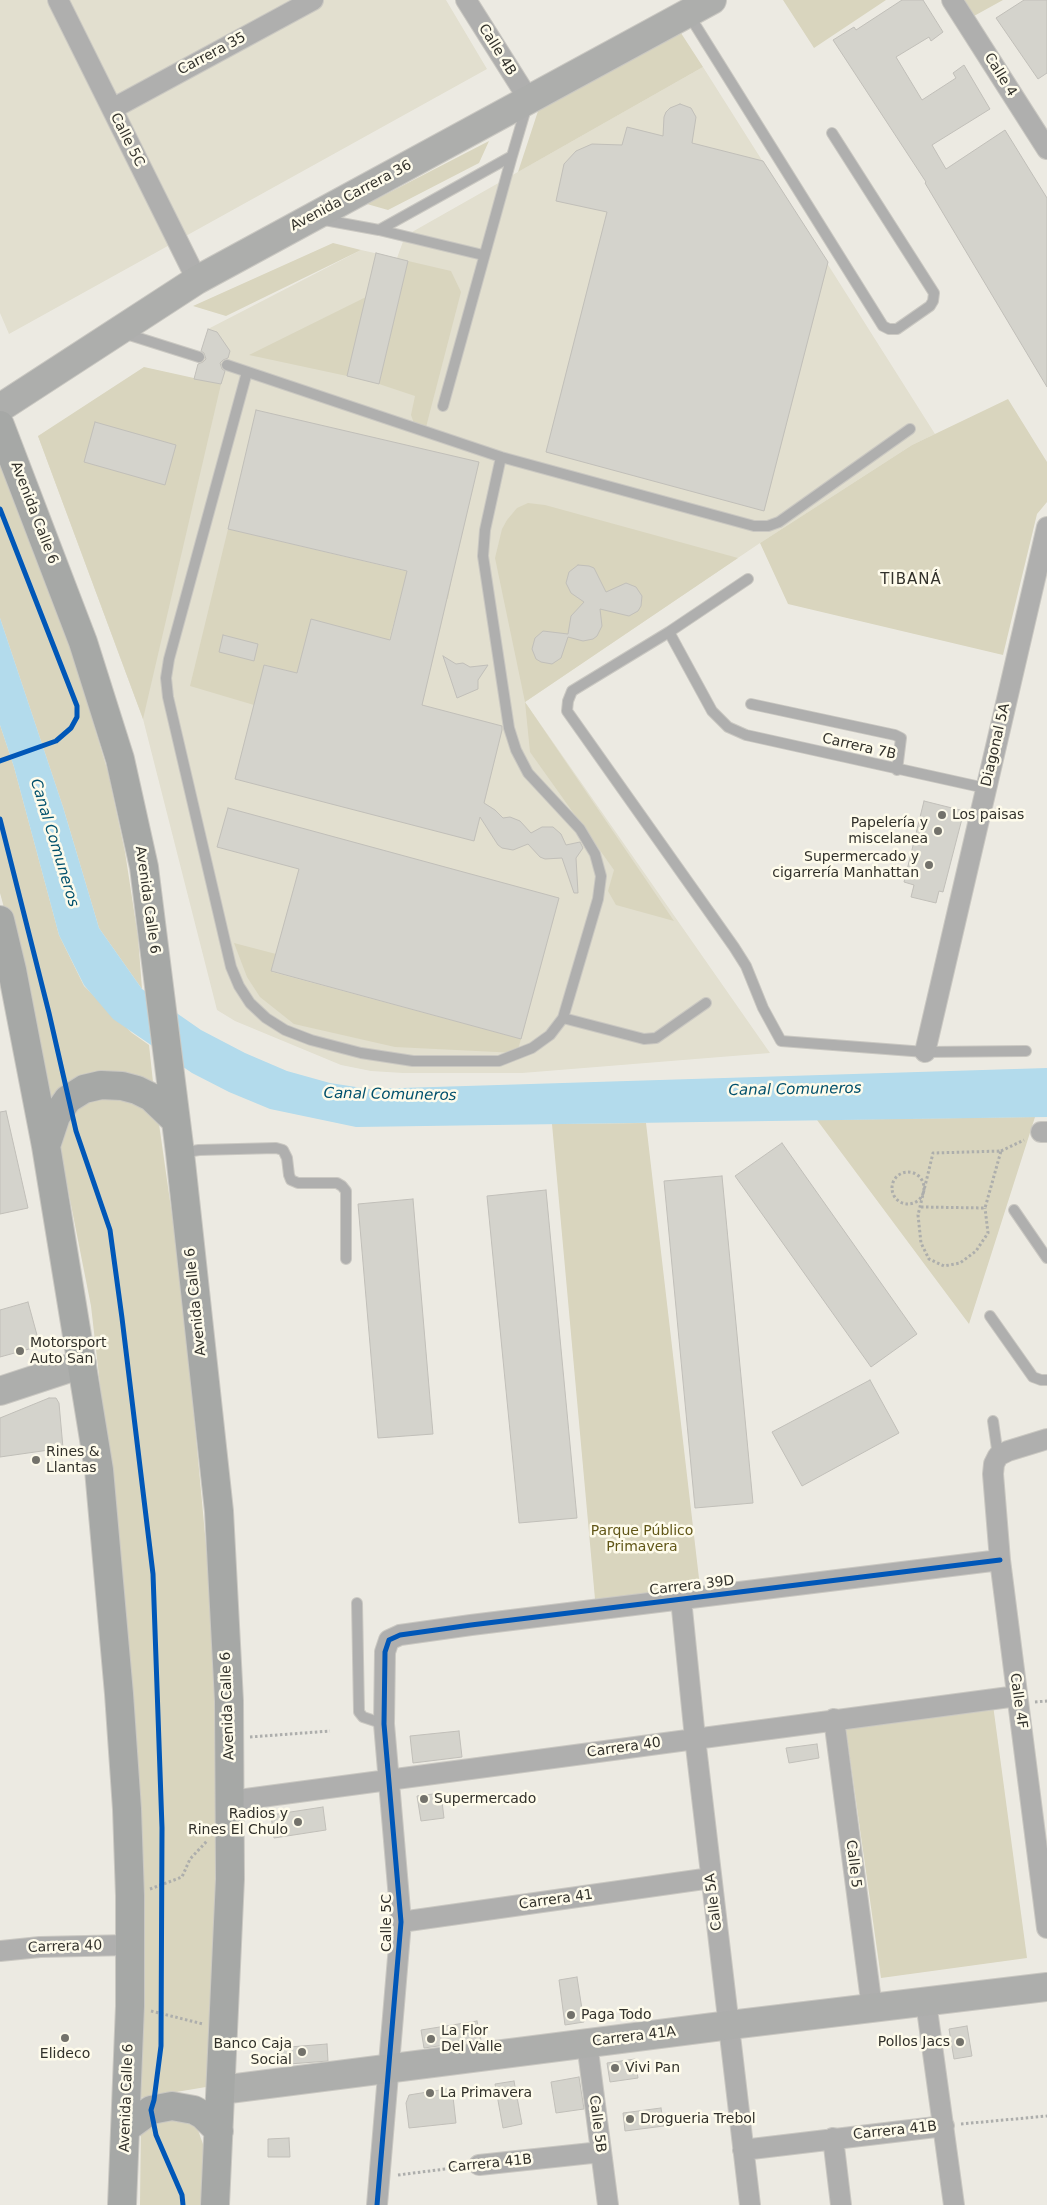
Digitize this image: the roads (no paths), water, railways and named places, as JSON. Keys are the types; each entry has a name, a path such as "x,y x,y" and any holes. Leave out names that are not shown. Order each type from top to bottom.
{"main road":[{"name":"Avenida Calle 6","path":"0,425 83,642 120,759 144,867 157,985 180,1153 219,1520 229,1702 230,1879 214,2205"},
{"name":"Avenida Calle 6","path":"0,920 12,970 46,1146 99,1470 125,1790 130,1896 130,2006 122,2205"},
{"path":"46,1146 56,1116 68,1098 84,1089 101,1085 122,1086 137,1090 174,1108"},
{"path":"126,2128 151,2110 172,2106 194,2110 203,2115 219,2130"}],"street":[{"name":"Calle 5C","path":"58,0 197,280"},
{"name":"Carrera 35","path":"112,109 313,0"},
{"name":"Calle 4B","path":"466,0 529,100"},
{"name":"Avenida Carrera 36","path":"0,408 197,280 712,0"},
{"name":"Calle 4","path":"952,0 1047,149"},
{"name":"Diagonal 5A","path":"925,1052 1047,527"},
{"path":"0,1391 82,1364"},
{"path":"996,1465 1008,1451 1047,1439"},
{"name":"Calle 4F","path":"996,1465 1000,1560 1017,1696 1043,1861 1047,1928"},
{"name":"Carrera 39D","path":"389,1640 400,1635 1000,1560"},
{"name":"Calle 5A","path":"681,1599 695,1738 750,2205"},
{"name":"Calle 5C","path":"377,2205 401,1922 384,1724 385,1652 389,1640"},
{"name":"Carrera 40","path":"230,1801 1017,1696"},
{"name":"Calle 5","path":"834,1719 872,2008"},
{"name":"Carrera 41","path":"401,1922 711,1878"},
{"name":"Carrera 40","path":"0,1951 40,1947 130,1945"},
{"name":"Carrera 41A","path":"221,2090 730,2025 1047,1987"},
{"path":"926,2002 954,2205"},
{"name":"Calle 5B","path":"587,2044 608,2205"},
{"name":"Carrera 41B","path":"743,2150 944,2126"},
{"path":"833,2138 841,2205"},
{"name":"Carrera 41B","path":"479,2165 601,2152"}],"lane":[{"path":"688,13 883,326 889,329 897,329 930,306 934,293 832,133"},
{"path":"443,406 483,255 529,100"},
{"path":"379,230 512,156"},
{"path":"311,218 379,230 483,255"},
{"path":"117,331 199,357"},
{"path":"226,366 502,457 754,526 768,526 779,522 910,429"},
{"path":"247,372 169,660 166,678 168,697 231,967 239,986 255,1008 266,1018 285,1030 336,1047 412,1061 499,1062 532,1048 550,1035 563,1018 598,899 601,876 594,854 580,829 528,773 516,750 509,728 483,556 485,530 502,457"},
{"path":"748,579 669,632 572,691 567,711 734,947 746,966 763,1008 781,1041 925,1052 1026,1051"},
{"name":"Carrera 7B","path":"669,632 712,712 728,727 746,736 985,788"},
{"path":"751,704 895,735 901,738 897,770"},
{"path":"563,1018 644,1039 656,1038 706,1003"},
{"path":"180,1153 199,1150 276,1148 283,1150 287,1158 291,1180 298,1183 337,1183 342,1186 346,1191 346,1259"},
{"path":"1014,1210 1047,1258"},
{"path":"990,1316 1034,1377 1047,1380"},
{"path":"993,1421 996,1465"},
{"path":"357,1602 359,1712 364,1718 384,1724"}],"water":[{"name":"Canal Comuneros","path":"0,618 63,807 99,928 142,989 201,1030 245,1053 287,1071 330,1083 369,1089 1047,1068 1047,1117 356,1127 270,1109 229,1092 192,1073 113,1019 84,985 59,935 14,767 0,725"}],"place":[{"name":"Los paisas","path":"942,815"},
{"name":"Papelería y miscelanea","path":"938,831"},
{"name":"Supermercado y cigarrería Manhattan","path":"929,865"},
{"name":"Motorsport Auto San","path":"20,1351"},
{"name":"Rines & Llantas","path":"36,1460"},
{"name":"Supermercado","path":"424,1799"},
{"name":"Radios y Rines El Chulo","path":"298,1822"},
{"name":"Paga Todo","path":"571,2015"},
{"name":"Elideco","path":"65,2038"},
{"name":"La Flor Del Valle","path":"431,2039"},
{"name":"Pollos Jacs","path":"960,2042"},
{"name":"Banco Caja Social","path":"302,2052"},
{"name":"Vivi Pan","path":"615,2068"},
{"name":"La Primavera","path":"430,2093"},
{"name":"Drogueria Trebol","path":"630,2119"}],"district":[{"name":"TIBANÁ","path":"911,580"}],"park label":[{"name":"Parque Público Primavera","path":"642,1539"}]}
